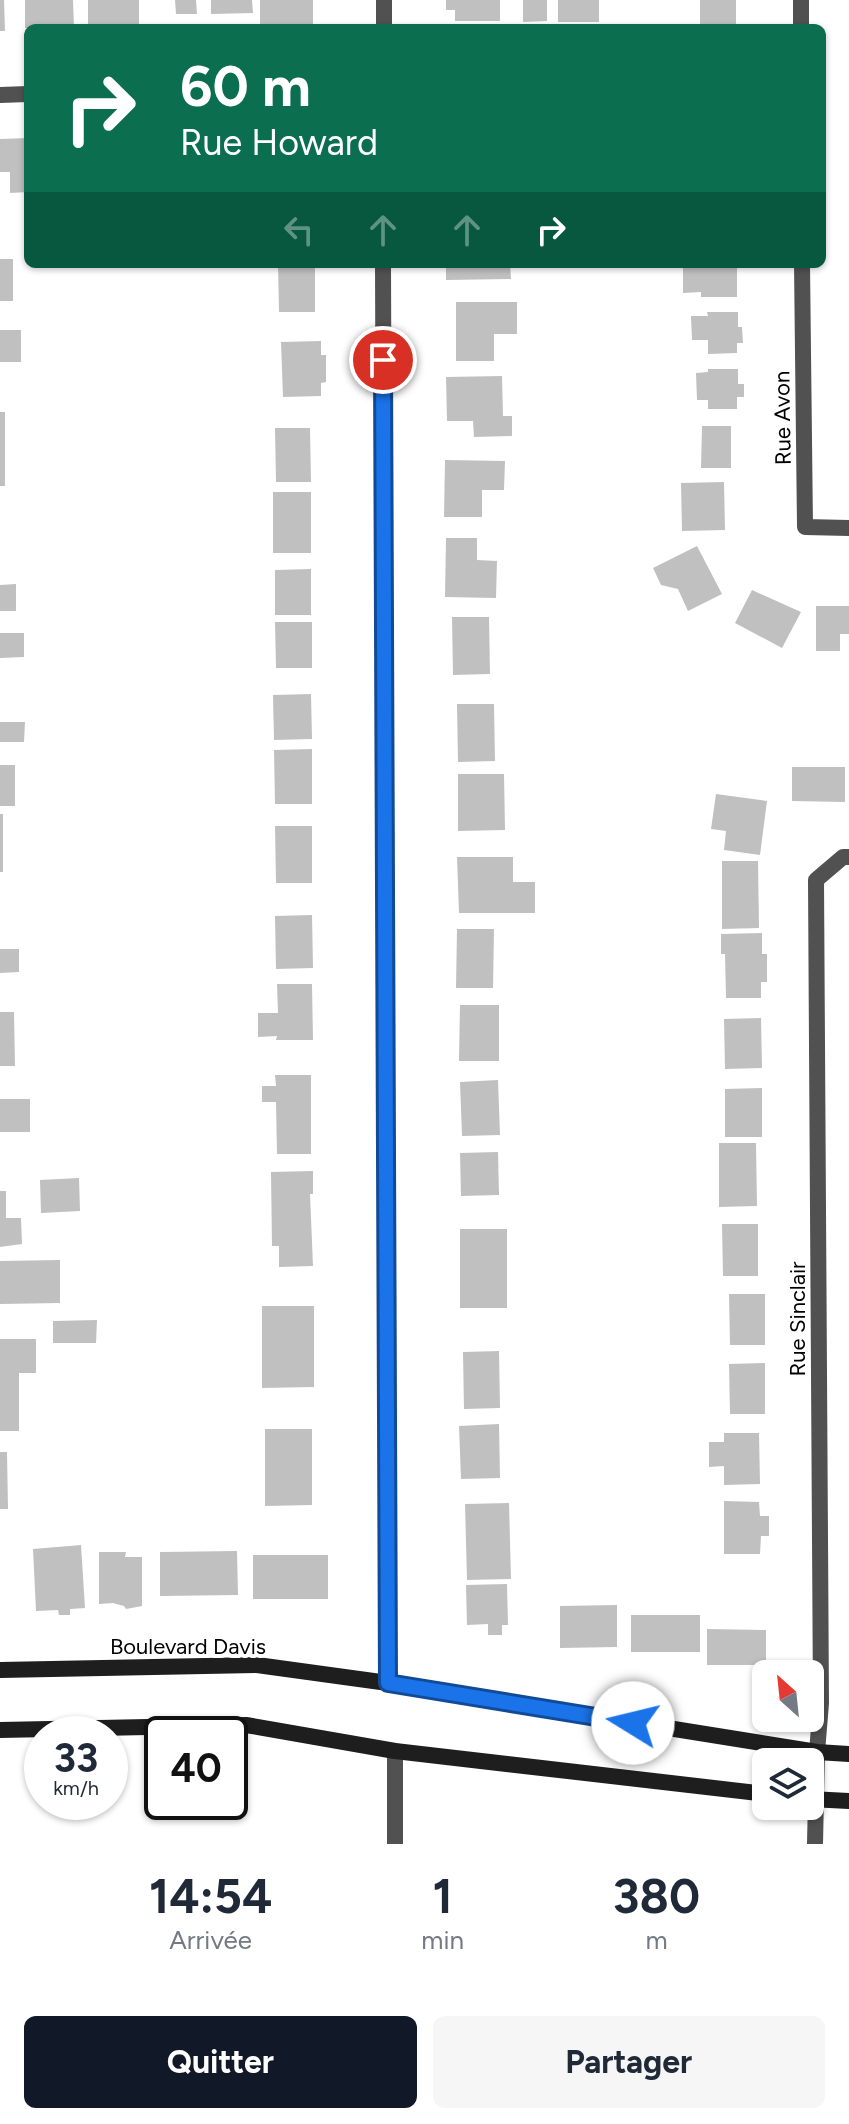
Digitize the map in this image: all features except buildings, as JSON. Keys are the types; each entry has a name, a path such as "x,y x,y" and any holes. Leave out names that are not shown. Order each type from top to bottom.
{"street":[{"path":"384,0 384,24"},
{"path":"801,0 801,24"},
{"path":"0,95 24,94"},
{"path":"383,268 388,1683"},
{"name":"Rue Avon","path":"802,268 805,527 849,528"},
{"name":"Rue Sinclair","path":"817,1748 821,1703 816,880 843,857 849,857"},
{"name":"Boulevard Davis","path":"0,1670 257,1665 792,1748"},
{"path":"0,1730 246,1725 395,1751 752,1792"},
{"path":"395,1751 395,1844"},
{"name":"Boulevard Davis","path":"824,1752 849,1754"},
{"path":"824,1800 849,1801"},
{"name":"Rue Sinclair","path":"814,1820 815,1844"}],"route":[{"path":"383,360 388,1683 633,1723"}]}
